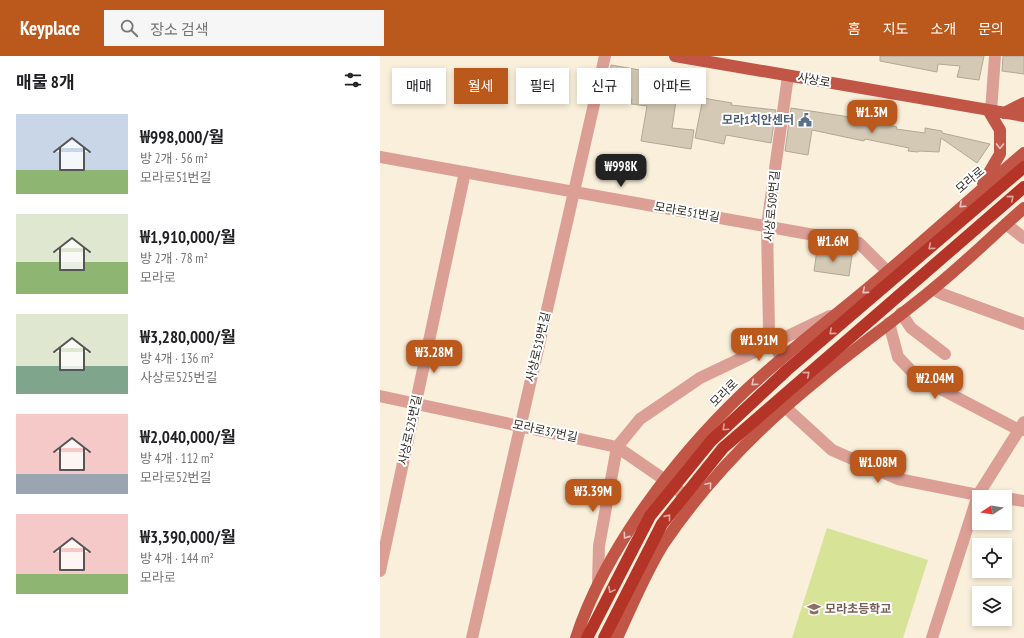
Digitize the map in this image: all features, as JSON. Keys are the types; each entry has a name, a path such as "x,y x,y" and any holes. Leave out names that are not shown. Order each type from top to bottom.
{"highway":[{"name":"모라로","path":"587,638 650,516 711,440 787,370 1024,167"},
{"path":"604,638 662,524 723,448 1024,187"}],"main road":[{"name":"사상로","path":"675,56 1024,116"},
{"path":"1004,113 1024,103"},
{"path":"979,190 1000,154 1000,130 990,110"},
{"name":"모라로","path":"576,638 598,583 622,542 682,458 737,399 781,359 888,272 979,190 1024,153"},
{"path":"617,638 645,577 660,551 720,472 785,407 933,289 1024,208"}],"street":[{"name":"사상로519번길","path":"472,638 605,56"},
{"path":"990,110 995,56"},
{"name":"사상로509번길","path":"781,359 769,332 767,226 788,76"},
{"name":"모라로51번길","path":"380,157 859,242 888,272"},
{"name":"사상로525번길","path":"380,571 465,172"},
{"path":"1006,224 1024,238"},
{"path":"933,289 942,294 1024,324"},
{"path":"598,583 599,546 617,447 640,420 700,378 840,312"},
{"path":"901,313 911,328 945,354"},
{"path":"889,323 898,357 916,376 1022,428 981,490"},
{"name":"모라로37번길","path":"380,396 617,447 695,503"},
{"path":"785,407 832,450 898,479 972,494"},
{"path":"1012,499 1024,501"},
{"path":"932,638 972,514"}],"green space":[{"path":"827,528 928,560 903,638 792,638"}],"building":[{"path":"880,56 984,56 979,80 957,77 960,66 938,64 937,72 880,61"},
{"path":"1003,56 1024,56 1024,74 1002,71"},
{"path":"611,65 628,68 611,68"},
{"path":"631,68 639,70 639,104 676,104 672,128 694,130 691,149 641,141 647,106 631,104"},
{"path":"706,99 732,103 731,105 776,110 771,143 726,135 724,144 695,138 702,104 706,104"},
{"path":"791,108 869,120 897,127 896,129 925,133 925,128 942,131 942,133 990,144 977,163 941,138 939,152 918,152 908,151 909,148 865,139 864,141 812,130 808,155 785,151"},
{"path":"817,250 852,255 849,276 814,271"}],"place":[{"name":"모라1치안센터","path":"805,120"},
{"name":"모라초등학교","path":"814,609"}]}
